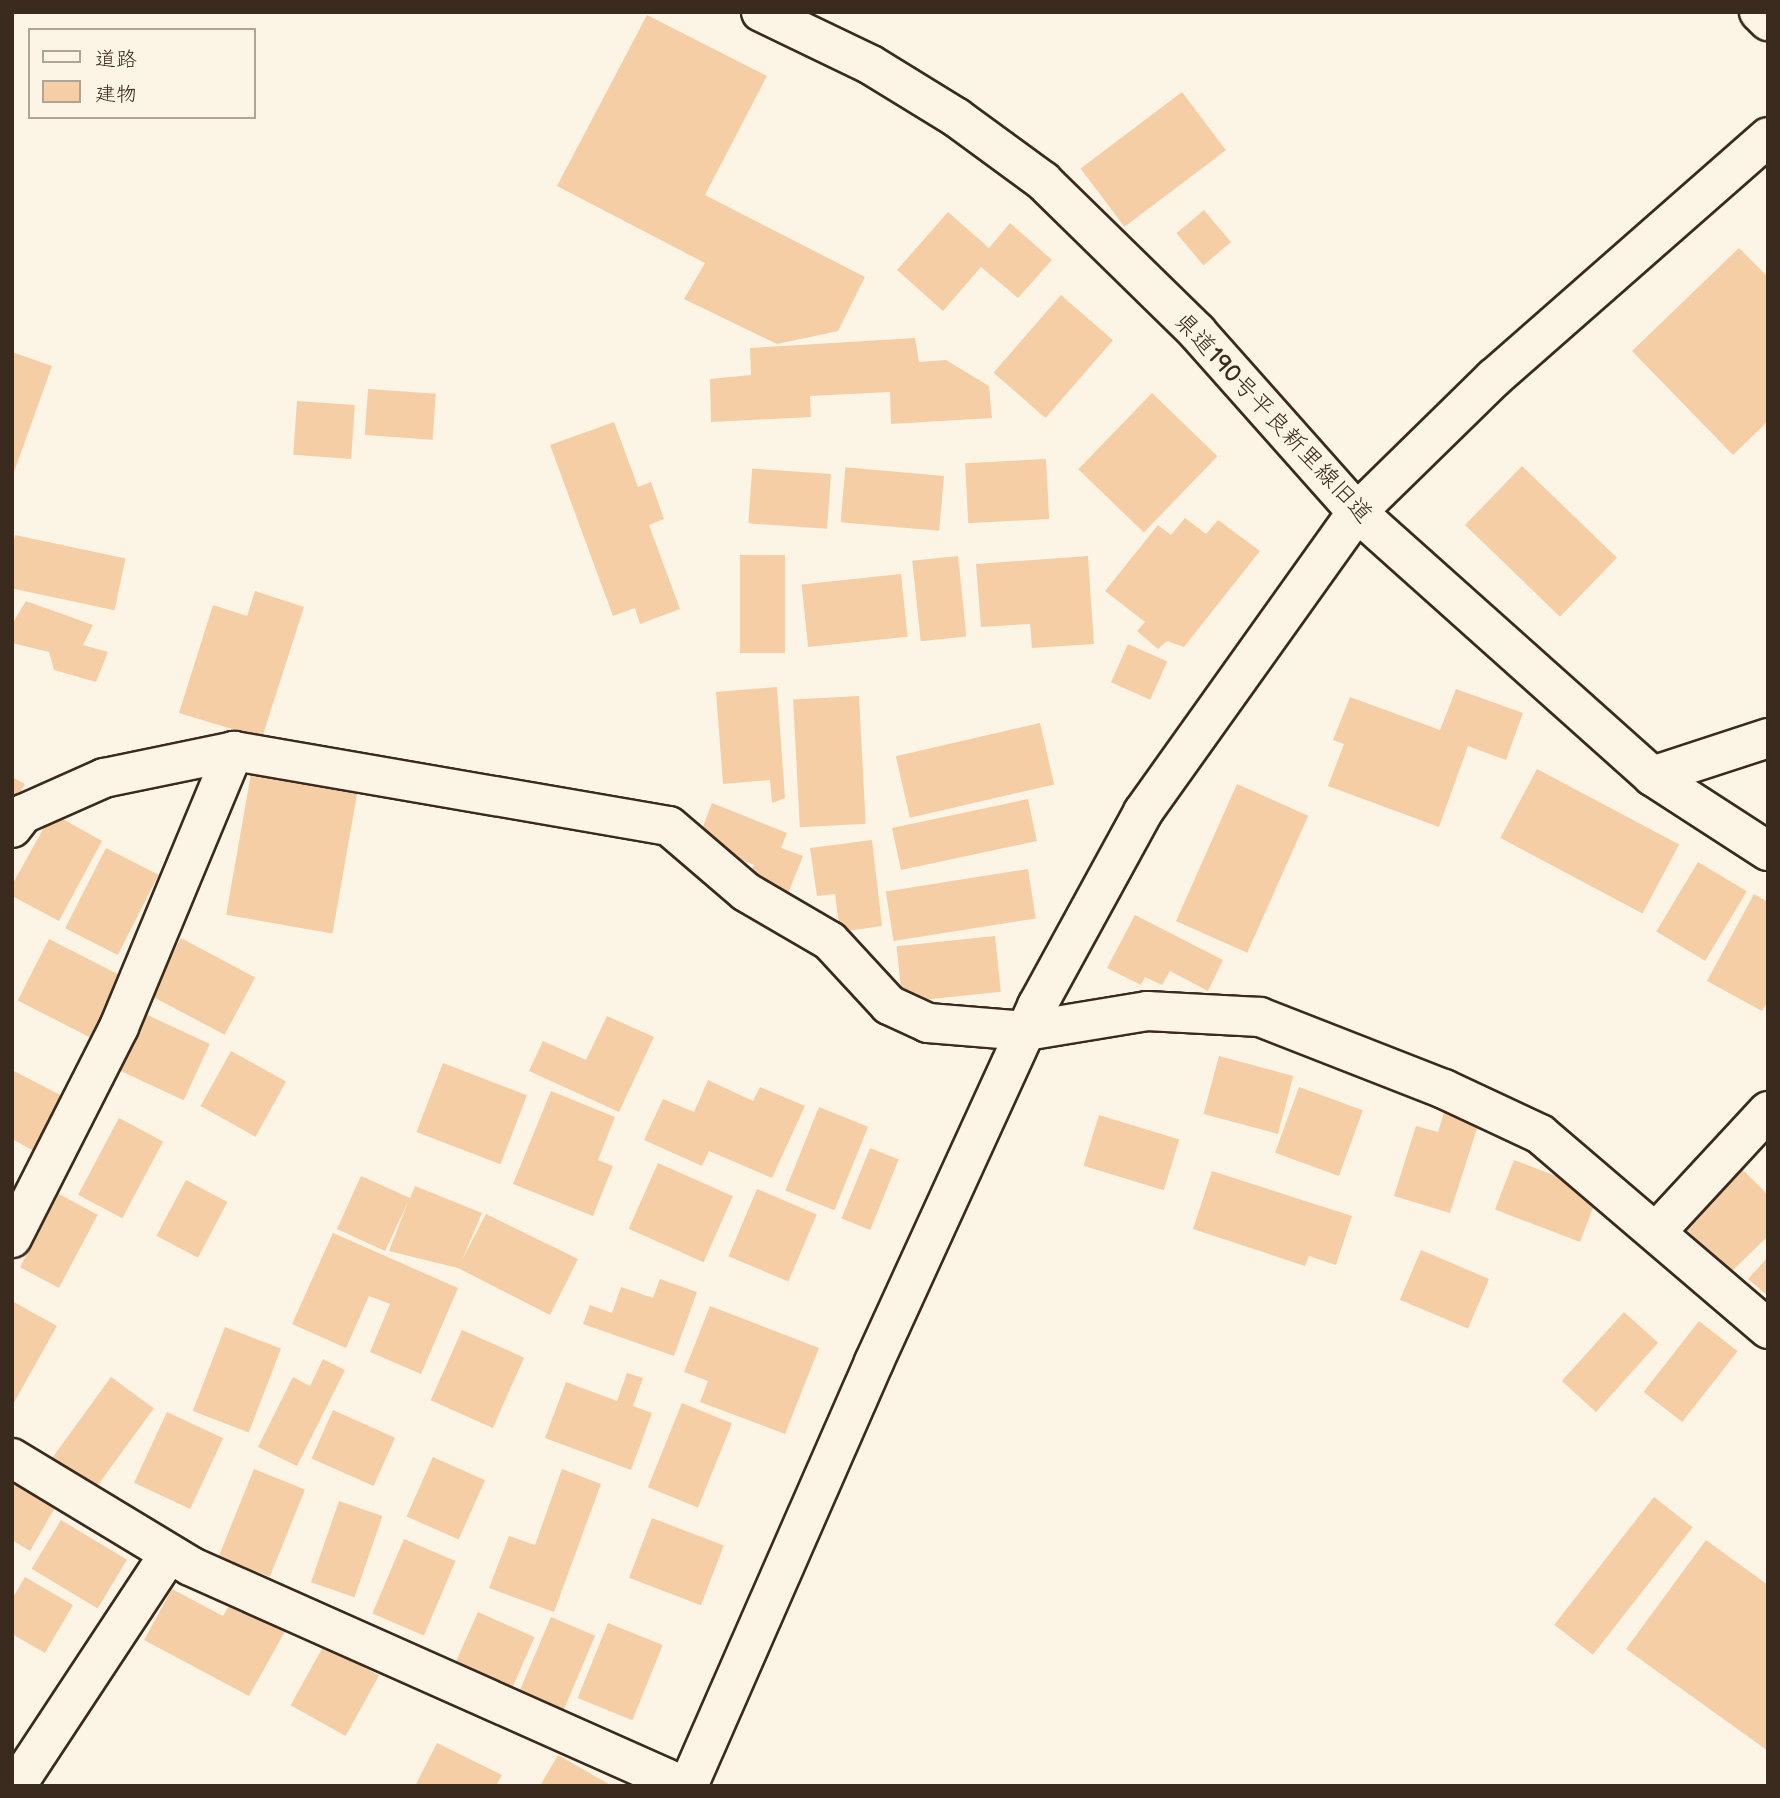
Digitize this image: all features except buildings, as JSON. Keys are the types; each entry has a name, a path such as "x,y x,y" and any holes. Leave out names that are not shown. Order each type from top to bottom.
{"street":[{"name":"県道190号平良新里線旧道","path":"761,12 871,65 957,118 1043,181 1197,332 1357,512 1652,776 1768,851"},
{"path":"1759,12 1768,21"},
{"path":"12,1458 169,1554 686,1786 874,1362 1026,1031 1143,812 1357,512 1494,379 1768,137"},
{"path":"1652,776 1768,738"},
{"path":"12,1238 119,1027 234,751"},
{"path":"12,828 23,814 104,778 234,751 669,826 746,892 830,941 889,1005 928,1023 1026,1031 1147,1011 1260,1017 1444,1089 1540,1134 1768,1329"},
{"path":"1656,1232 1768,1111"},
{"path":"16,1786 169,1554"}]}
